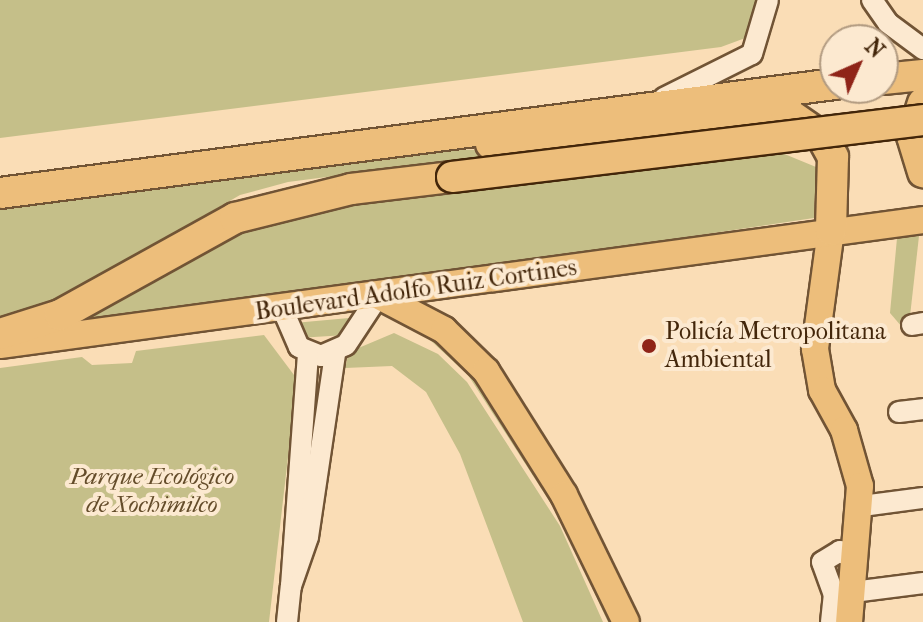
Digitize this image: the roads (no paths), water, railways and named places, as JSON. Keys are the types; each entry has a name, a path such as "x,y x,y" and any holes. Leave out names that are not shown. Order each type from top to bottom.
{"highway":[{"path":"899,77 923,75"},
{"path":"0,193 384,144 644,106 819,86"},
{"path":"923,103 912,136 923,172"},
{"path":"384,144 550,144 786,112 822,137 833,157 831,230"},
{"path":"0,334 60,315 235,218 351,189 923,120"}],"main road":[{"name":"Boulevard Adolfo Ruiz Cortines","path":"0,345 379,298 831,230 923,220"},
{"path":"831,230 815,349 822,390 857,468 862,506 849,622"},
{"path":"379,298 451,335 486,371 570,506 626,622"}],"street":[{"path":"644,106 752,54 768,0"},
{"path":"872,0 888,23 923,49"},
{"path":"310,437 335,354 379,298"},
{"path":"283,310 287,331 308,354 310,437 287,622"},
{"path":"308,354 335,354"},
{"path":"899,412 923,409"},
{"path":"862,506 923,498"},
{"path":"831,622 834,595 822,562 840,551 856,561"},
{"path":"853,592 923,583"}],"place":[{"name":"Policía Metropolitana Ambiental","path":"649,346"}],"park label":[{"name":"Parque Ecológico de Xochimilco","path":"152,491"}]}
